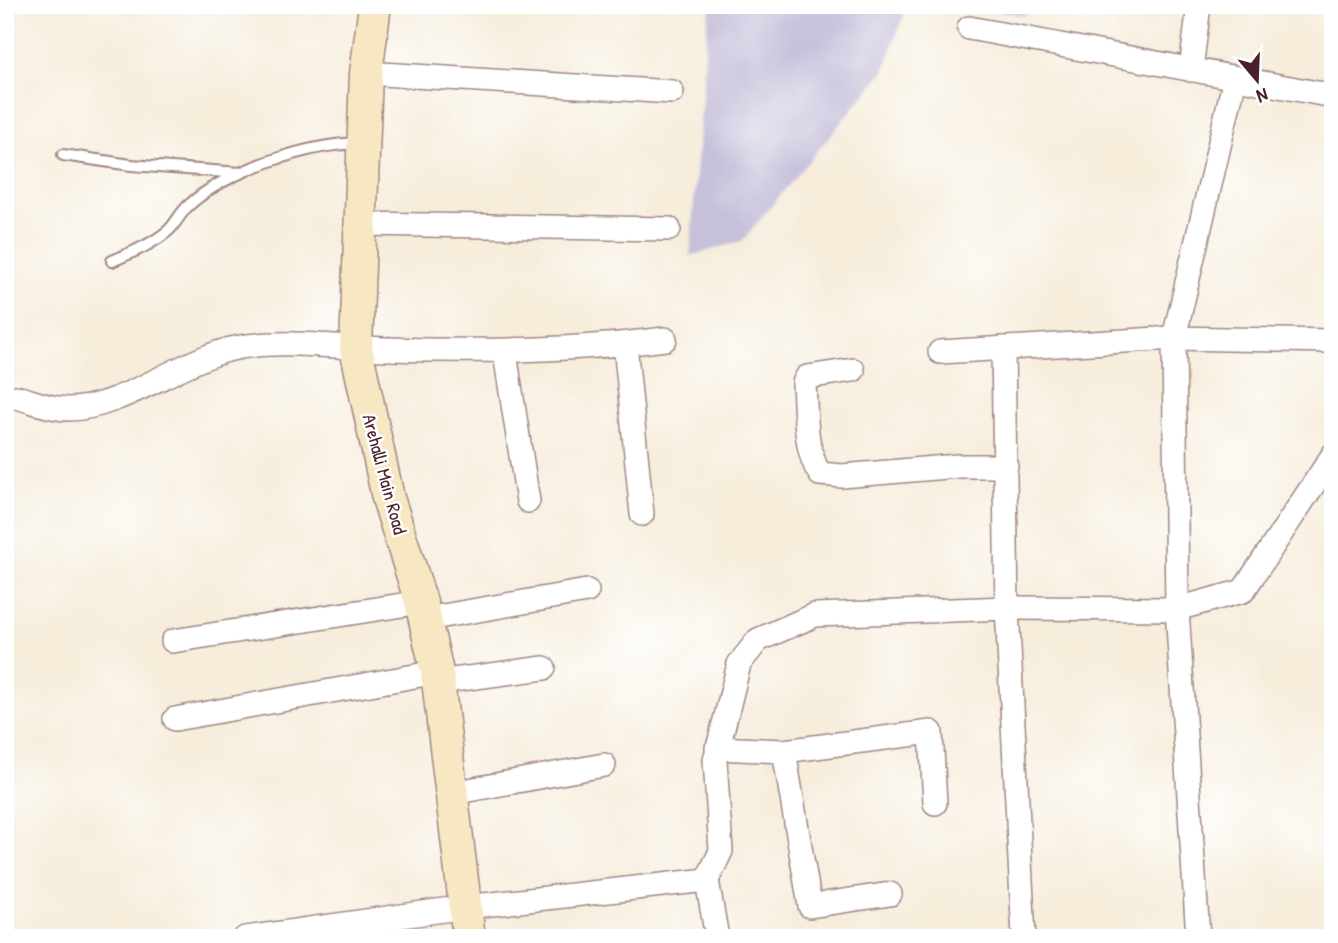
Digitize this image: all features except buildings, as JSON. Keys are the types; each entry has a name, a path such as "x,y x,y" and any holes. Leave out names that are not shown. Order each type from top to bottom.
{"street":[{"name":"Arehalli Main Road","path":"375,5 366,73 356,348 388,498 424,611 437,677 469,938"},
{"path":"1191,69 1199,5"},
{"path":"969,28 1333,96"},
{"path":"366,73 672,92"},
{"path":"1198,938 1177,609 1174,338 1235,78"},
{"path":"361,224 669,229"},
{"path":"940,352 1174,338 1333,341"},
{"path":"16,397 65,409 90,408 223,350 247,346 313,343 356,348 505,352 665,339"},
{"path":"625,344 642,514"},
{"path":"1003,348 1007,608 1024,938"},
{"path":"505,352 528,501"},
{"path":"853,370 807,377 804,383 814,466 820,474 842,476 958,466 1006,466"},
{"path":"717,938 707,880 721,851 715,760 738,664 758,640 815,615 1007,608 1177,609 1243,591 1333,455"},
{"path":"173,641 587,591"},
{"path":"175,719 437,677 544,668"},
{"path":"717,748 784,751 931,732 935,803"},
{"path":"784,751 807,902 814,906 890,894"},
{"path":"452,793 604,765"},
{"path":"245,938 465,907 707,880"}],"lane":[{"path":"112,261 140,249 168,230 189,205 240,173 334,143 363,143"},
{"path":"63,155 131,165 240,173"}],"shaded area":[{"path":"711,5 907,5 884,71 742,241 690,256 707,25"},
{"path":"959,5 1027,5 1025,16"}]}
